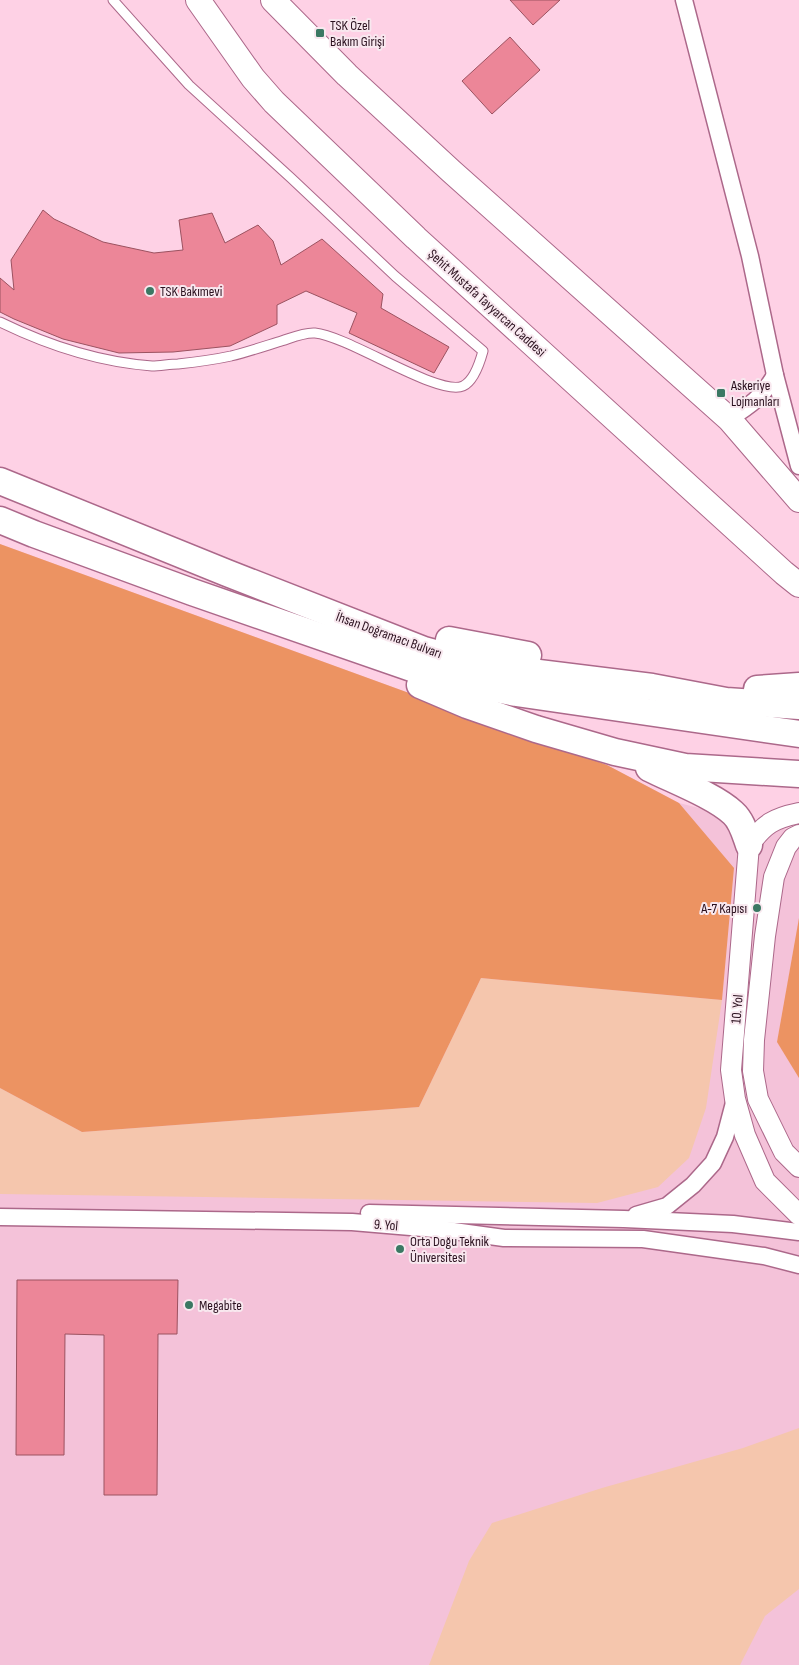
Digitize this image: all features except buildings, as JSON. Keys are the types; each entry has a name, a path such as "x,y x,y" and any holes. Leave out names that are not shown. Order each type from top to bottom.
{"main road":[{"name":"Şehit Mustafa Tayyarcan Caddesi","path":"198,0 253,78 274,102 416,238 799,585"},
{"path":"273,0 347,75 437,158 729,419 799,500"},
{"name":"İhsan Doğramacı Bulvarı","path":"0,481 424,650 483,666 652,687 726,701 799,706"},
{"name":"İhsan Doğramacı Bulvarı","path":"0,520 192,592 423,672 477,686 799,734"},
{"path":"227,573 452,641 529,655 759,689 799,686"},
{"path":"192,592 467,705 536,729 615,752 685,766 799,774"},
{"path":"615,752 718,802 734,814 741,824 750,845"}],"street":[{"path":"684,0 750,256 775,375 799,466"},
{"path":"729,419 755,402 768,388 775,375"},
{"path":"750,845 758,832 770,822 782,816 799,812"},
{"name":"10. Yol","path":"799,835 793,838 786,847 774,876 765,936 754,1040 753,1071 758,1099 784,1152 799,1167"},
{"name":"10. Yol","path":"750,845 731,1070 735,1099 745,1135 766,1181 799,1215"},
{"path":"747,877 774,876"},
{"path":"743,936 765,936"},
{"name":"9. Yol","path":"624,1219 667,1206 693,1185 713,1163 725,1137 735,1099"},
{"name":"9. Yol","path":"0,1209 350,1213 624,1219 733,1224 799,1232"},
{"name":"9. Yol","path":"0,1217 352,1222 446,1230 504,1238 643,1239 764,1256 799,1265"}],"lane":[{"path":"0,322 20,332 97,359 154,366 216,360 252,351 301,335 314,333 366,351 423,379 454,388 463,386 470,381 481,359 483,351 395,276 189,85 112,0"}],"shaded area":[{"name":"Orta Doğu Teknik Üniversitesi","path":"0,544 607,765 679,803 799,833 799,1665 0,1665"},
{"path":"0,544 607,765 679,803 734,868 722,1000 481,978 419,1107 82,1132 0,1088"},
{"path":"799,918 799,1078 777,1042"},
{"path":"481,978 722,1000 706,1108 689,1158 658,1187 597,1203 0,1194 0,1088 82,1132 419,1107"},
{"path":"799,1428 799,1589 765,1616 740,1665 429,1665 469,1561 492,1523 602,1488 743,1448"}],"place":[{"name":"TSK Özel Bakım Girişi","path":"320,33"},
{"name":"TSK Bakımevi","path":"150,291"},
{"name":"Askeriye Lojmanları","path":"721,393"},
{"name":"A-7 Kapısı","path":"757,908"},
{"name":"Orta Doğu Teknik Üniversitesi","path":"400,1249"},
{"name":"Megabite","path":"189,1305"}]}
